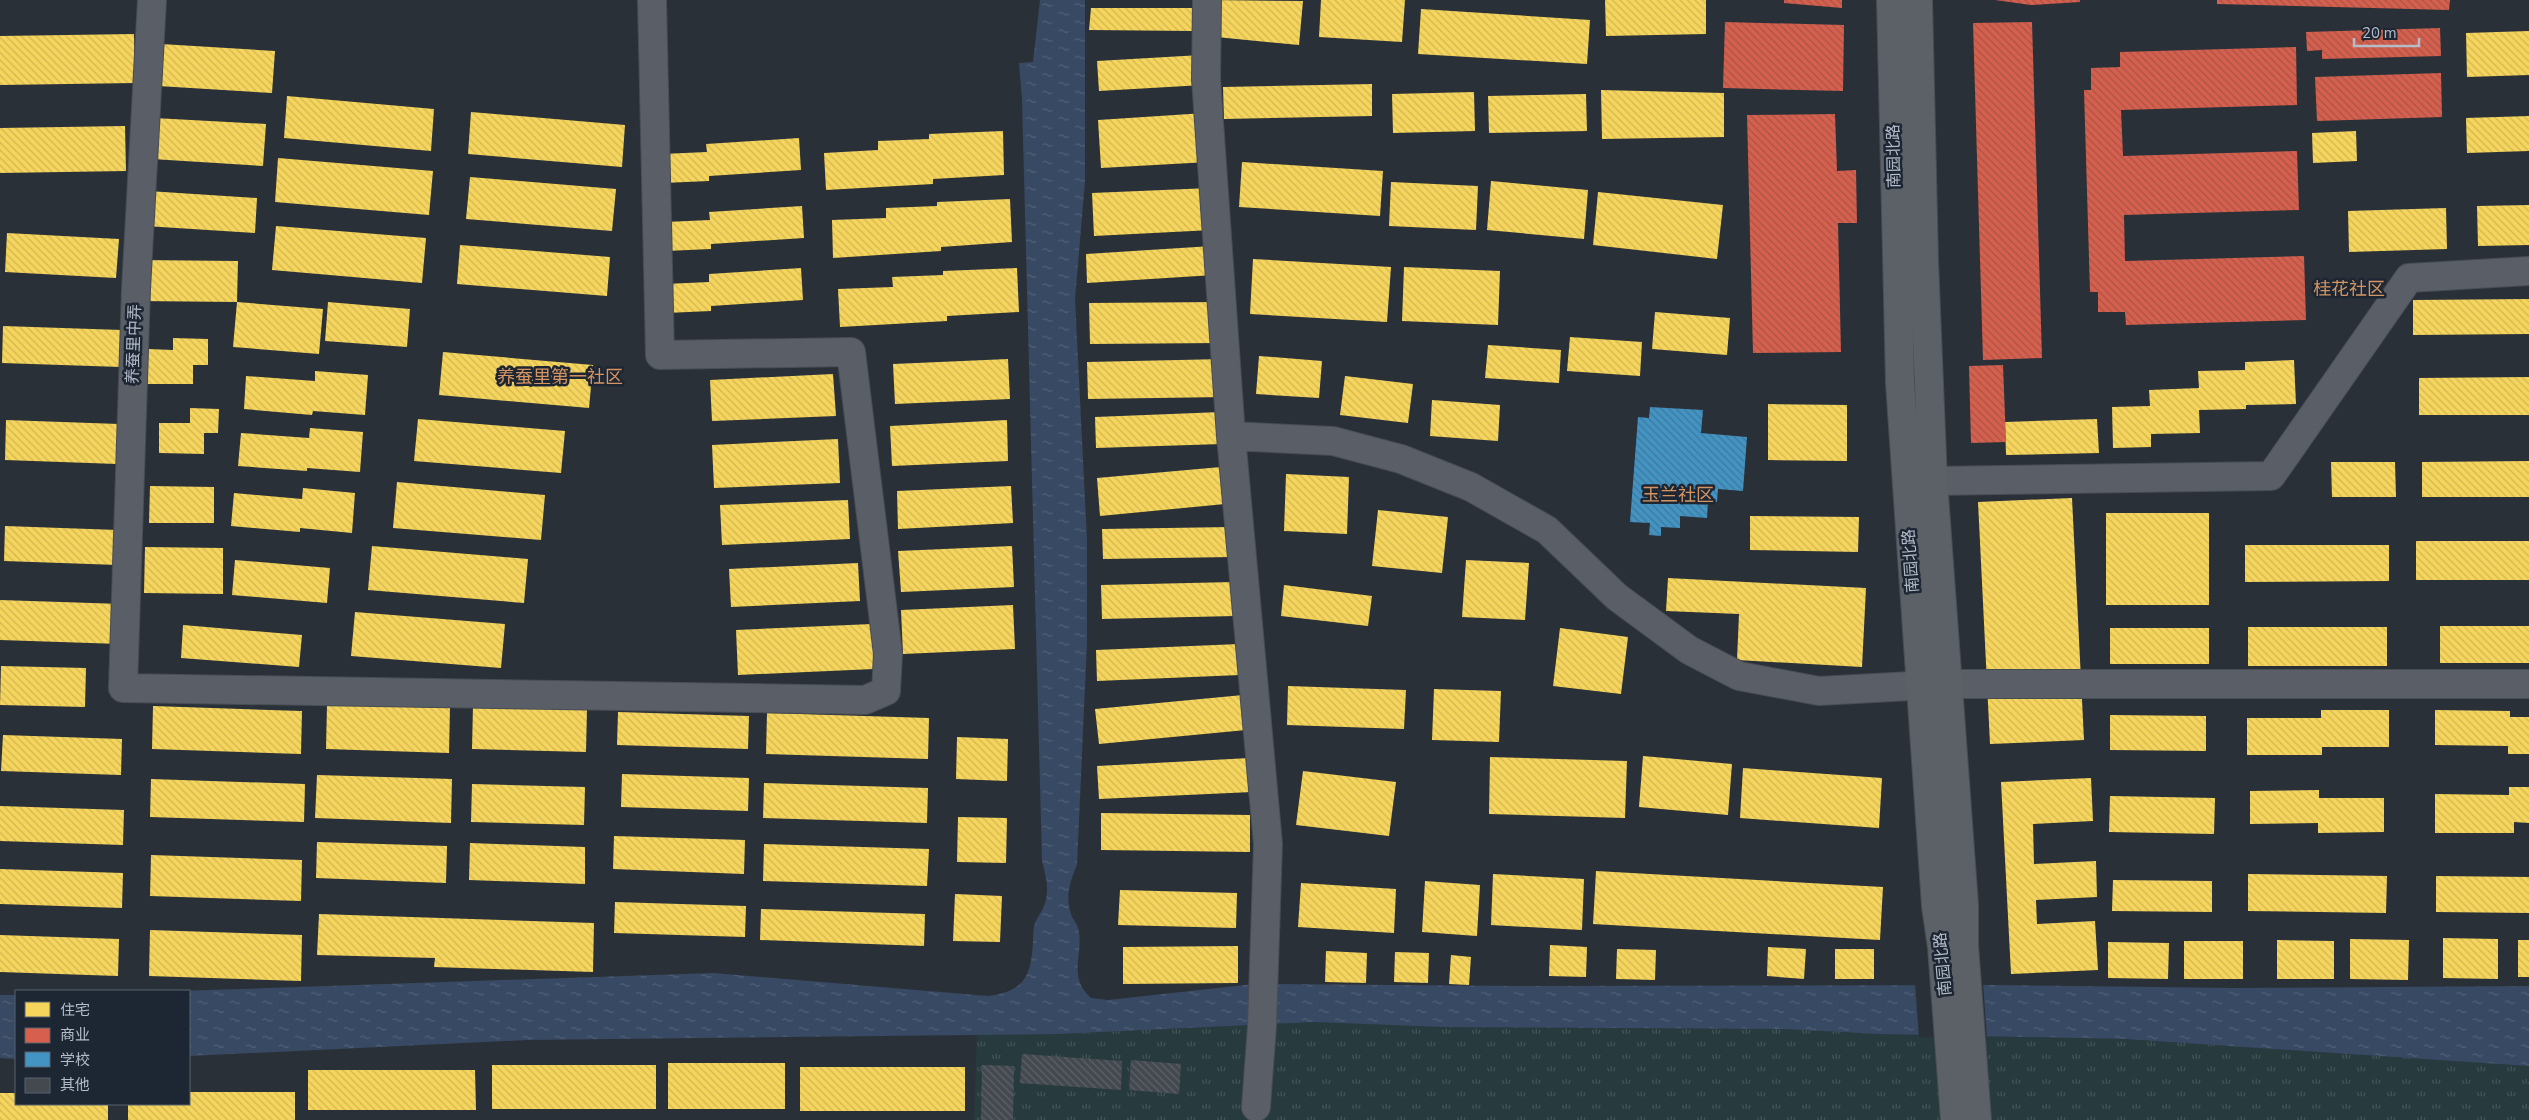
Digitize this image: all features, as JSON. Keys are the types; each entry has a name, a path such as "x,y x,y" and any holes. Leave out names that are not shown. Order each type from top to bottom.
{"main road":[{"name":"南园北路","path":"1890,0 1900,383 1936,906 1953,946 1977,1120"},
{"name":"南园北路","path":"1918,0 1924,261 1933,481 1964,905 1953,946 1955,1120"}],"street":[{"name":"养蚕里中弄","path":"152,0 136,289 123,688 865,700 886,691 888,654 851,352 660,355 652,0"},
{"path":"1207,0 1206,79 1231,436 1268,844 1262,1026 1256,1107"},
{"path":"1933,481 2271,476 2409,278 2529,271"},
{"path":"1231,436 1333,441 1401,459 1471,488 1547,530 1625,602 1689,650 1739,676 1819,691 1948,684 2529,684"}],"green space":[{"path":"1314,1022 1443,1027 1784,1029 1879,1034 2125,1039 2529,1066 2529,1120 974,1120 977,1034 1059,1034"}],"water":[{"path":"1040,0 1085,0 1085,181 1075,299 1087,540 1087,642 1077,865 1070,883 1068,901 1080,937 1079,981 1091,998 1108,1000 1254,984 1518,986 1993,985 2235,988 2529,986 2529,1066 2125,1039 1879,1034 1784,1029 1443,1027 1314,1022 1059,1034 527,1040 190,1056 190,991 713,973 988,996 1010,990 1024,980 1028,973 1032,954 1034,925 1044,906 1047,889 1042,861 1022,99 1019,63 1033,62"},
{"path":"0,995 15,995 15,1059 0,1058"}],"pier":[{"path":"1915,983 1983,983 1987,1038 1919,1037"}],"building: 住宅":[{"path":"1210,0 1303,1 1299,45 1206,36"},
{"path":"1321,0 1405,0 1402,42 1319,37"},
{"path":"1605,0 1706,0 1706,34 1606,36"},
{"path":"1091,8 1193,8 1193,31 1089,30"},
{"path":"1421,9 1590,20 1587,64 1418,54"},
{"path":"2529,31 2529,75 2467,77 2466,33"},
{"path":"134,34 135,83 0,85 0,36"},
{"path":"161,44 275,51 272,93 158,86"},
{"path":"1201,55 1203,85 1099,91 1097,61"},
{"path":"1372,84 1372,116 1224,119 1223,87"},
{"path":"1601,90 1724,93 1724,137 1602,139"},
{"path":"1474,92 1475,131 1393,133 1392,94"},
{"path":"1586,94 1587,131 1489,133 1488,96"},
{"path":"287,96 434,109 431,151 284,138"},
{"path":"471,112 625,125 622,167 468,154"},
{"path":"1205,113 1208,162 1101,168 1098,120"},
{"path":"2529,116 2529,151 2467,153 2466,118"},
{"path":"154,118 266,124 263,166 152,159"},
{"path":"125,126 126,171 0,173 0,128"},
{"path":"1003,131 1004,175 933,179 933,184 826,190 824,153 878,150 878,141 929,139 929,134"},
{"path":"2356,131 2357,161 2313,163 2312,133"},
{"path":"799,138 801,170 709,176 709,181 663,183 662,154 707,152 706,144"},
{"path":"278,158 433,171 429,215 275,202"},
{"path":"1242,162 1383,171 1380,216 1239,207"},
{"path":"470,177 616,189 612,231 466,219"},
{"path":"1491,181 1588,190 1584,239 1487,230"},
{"path":"1391,182 1478,186 1476,230 1389,226"},
{"path":"1210,188 1212,230 1094,236 1092,193"},
{"path":"148,191 257,198 255,233 145,226"},
{"path":"1598,192 1723,205 1717,259 1593,245"},
{"path":"1010,199 1012,242 941,247 941,251 833,258 832,220 886,218 886,208 937,206 937,202"},
{"path":"2529,205 2529,245 2478,246 2477,206"},
{"path":"802,206 804,238 711,244 711,249 666,251 665,222 710,220 709,212"},
{"path":"2446,208 2447,249 2349,252 2348,211"},
{"path":"276,226 426,238 422,283 272,270"},
{"path":"7,233 119,239 116,278 5,272"},
{"path":"460,245 610,257 607,296 457,284"},
{"path":"1212,246 1214,275 1087,283 1086,254"},
{"path":"1253,259 1391,267 1387,322 1250,314"},
{"path":"138,260 238,261 237,302 138,301"},
{"path":"1404,267 1500,271 1498,325 1402,321"},
{"path":"801,268 803,300 711,306 711,311 666,313 665,284 709,282 709,274"},
{"path":"1017,268 1019,312 947,316 947,321 840,327 838,289 893,287 892,277 943,275 943,271"},
{"path":"2529,299 2529,334 2413,335 2413,300"},
{"path":"237,302 323,309 319,354 233,347"},
{"path":"328,302 410,309 407,347 325,341"},
{"path":"1220,302 1221,343 1090,344 1089,303"},
{"path":"1655,312 1730,318 1727,355 1652,349"},
{"path":"3,326 122,330 121,367 2,363"},
{"path":"1570,337 1642,342 1640,376 1567,371"},
{"path":"173,338 208,339 208,365 193,365 193,384 148,384 148,349 173,350"},
{"path":"1488,345 1561,350 1559,383 1485,378"},
{"path":"443,352 593,365 589,408 439,395"},
{"path":"1259,356 1322,361 1319,398 1256,394"},
{"path":"1008,359 1010,399 895,404 893,364"},
{"path":"1224,359 1225,397 1088,399 1087,362"},
{"path":"2294,360 2296,404 2246,405 2246,409 2199,410 2200,433 2151,434 2151,447 2113,448 2112,407 2150,406 2149,390 2199,388 2198,371 2245,370 2245,362"},
{"path":"315,371 368,375 365,415 313,411 312,415 244,409 246,376 315,381"},
{"path":"833,374 836,416 712,421 710,380"},
{"path":"1345,376 1413,384 1408,423 1340,415"},
{"path":"2529,377 2529,415 2419,415 2419,378"},
{"path":"1432,400 1500,405 1498,441 1430,436"},
{"path":"1768,404 1847,405 1847,461 1768,460"},
{"path":"190,408 219,409 218,433 204,433 204,454 159,453 159,423 190,423"},
{"path":"1221,412 1222,444 1096,448 1095,417"},
{"path":"418,419 565,431 561,473 414,461"},
{"path":"2097,419 2099,453 2006,455 2005,422"},
{"path":"6,420 119,424 117,464 5,460"},
{"path":"1007,420 1008,461 892,466 890,426"},
{"path":"310,428 363,432 360,472 307,468 307,471 238,466 241,433 309,438"},
{"path":"838,439 840,483 714,488 712,445"},
{"path":"2529,461 2529,497 2422,497 2422,462"},
{"path":"2331,462 2395,462 2396,497 2332,497"},
{"path":"1221,467 1225,504 1100,516 1097,478"},
{"path":"1286,474 1349,477 1347,534 1284,531"},
{"path":"397,482 545,495 541,540 393,528"},
{"path":"150,486 214,487 214,523 149,523"},
{"path":"1011,486 1013,523 898,529 897,491"},
{"path":"303,488 355,493 352,533 300,528 300,532 231,526 234,493 302,499"},
{"path":"2072,498 2084,740 1990,744 1978,502"},
{"path":"848,500 850,539 722,545 720,505"},
{"path":"1378,510 1448,517 1442,573 1372,566"},
{"path":"2106,513 2209,513 2209,605 2106,605"},
{"path":"1750,516 1859,517 1858,552 1750,550"},
{"path":"5,526 118,530 118,565 4,561"},
{"path":"1231,527 1232,557 1103,559 1102,529"},
{"path":"2416,541 2529,541 2529,580 2416,580"},
{"path":"2245,545 2389,545 2389,581 2245,582"},
{"path":"372,546 528,559 524,603 368,590"},
{"path":"1012,546 1014,587 901,592 898,551"},
{"path":"145,547 223,548 223,594 144,593"},
{"path":"235,560 330,568 327,603 232,595"},
{"path":"1466,560 1529,563 1525,620 1462,617"},
{"path":"858,563 860,601 731,607 729,569"},
{"path":"1668,578 1866,588 1862,667 1737,660 1739,614 1666,611"},
{"path":"1234,582 1235,616 1102,619 1101,585"},
{"path":"1284,585 1372,596 1368,626 1281,616"},
{"path":"0,600 122,604 120,644 0,640"},
{"path":"1013,605 1015,649 903,654 901,610"},
{"path":"355,612 505,624 501,668 351,656"},
{"path":"872,624 874,669 738,675 736,630"},
{"path":"183,625 302,635 299,667 181,658"},
{"path":"2440,626 2529,626 2529,663 2440,663"},
{"path":"2248,627 2387,627 2387,666 2248,666"},
{"path":"1560,628 1628,637 1621,694 1553,686"},
{"path":"2110,628 2209,628 2209,664 2110,664"},
{"path":"1239,644 1240,675 1097,681 1096,650"},
{"path":"1,666 86,668 85,707 0,705"},
{"path":"1288,686 1406,690 1404,729 1287,725"},
{"path":"1434,689 1501,691 1499,742 1432,740"},
{"path":"1243,695 1246,730 1099,744 1095,709"},
{"path":"327,705 450,708 449,753 326,749"},
{"path":"473,705 587,709 586,752 472,749"},
{"path":"153,706 302,711 301,754 152,749"},
{"path":"2321,710 2389,710 2389,747 2322,747 2322,755 2247,755 2247,718 2321,718"},
{"path":"2435,710 2510,711 2510,717 2529,717 2529,754 2508,754 2508,746 2435,745"},
{"path":"618,712 749,716 748,749 617,745"},
{"path":"767,713 929,718 928,759 766,754"},
{"path":"2110,715 2206,716 2206,751 2110,750"},
{"path":"3,735 122,739 121,775 1,771"},
{"path":"957,737 1008,739 1007,781 956,779"},
{"path":"1643,756 1732,764 1728,815 1639,807"},
{"path":"1490,757 1627,761 1625,818 1489,814"},
{"path":"1250,758 1252,792 1099,799 1097,766"},
{"path":"1743,768 1882,778 1879,828 1740,818"},
{"path":"1303,771 1396,782 1389,836 1296,825"},
{"path":"622,774 749,778 748,811 621,807"},
{"path":"317,775 452,779 451,823 315,818"},
{"path":"2091,778 2093,821 2033,824 2034,864 2096,861 2097,897 2036,900 2037,924 2095,921 2098,970 2011,974 2001,782"},
{"path":"151,779 305,784 304,822 150,817"},
{"path":"764,783 928,788 927,823 763,818"},
{"path":"472,784 585,787 584,825 471,822"},
{"path":"2509,787 2529,787 2529,823 2514,822 2514,833 2435,833 2435,794 2509,795"},
{"path":"2319,790 2319,798 2384,798 2384,832 2318,833 2318,823 2250,824 2250,791"},
{"path":"2110,796 2215,798 2214,834 2109,832"},
{"path":"0,806 124,810 123,845 0,841"},
{"path":"1101,813 1250,815 1250,852 1101,850"},
{"path":"958,817 1007,818 1006,863 957,862"},
{"path":"614,836 745,840 744,874 613,869"},
{"path":"317,842 447,846 446,883 316,878"},
{"path":"470,843 585,847 585,884 469,880"},
{"path":"764,844 929,849 927,886 763,881"},
{"path":"151,855 302,860 301,901 150,896"},
{"path":"0,869 123,873 122,908 0,904"},
{"path":"1596,871 1883,887 1880,940 1593,924"},
{"path":"1493,874 1584,879 1582,930 1491,925"},
{"path":"2248,874 2387,876 2386,913 2248,911"},
{"path":"2436,876 2529,877 2529,913 2436,912"},
{"path":"2113,880 2212,881 2212,912 2112,911"},
{"path":"1425,881 1480,885 1477,936 1422,932"},
{"path":"1301,883 1396,889 1394,933 1298,927"},
{"path":"1120,890 1237,893 1236,928 1118,925"},
{"path":"955,894 1002,896 1000,942 953,941"},
{"path":"615,902 746,906 745,937 614,933"},
{"path":"761,909 925,914 924,946 760,940"},
{"path":"319,914 594,923 593,972 434,967 435,958 317,955"},
{"path":"150,930 302,935 301,981 149,976"},
{"path":"0,935 119,939 118,976 0,972"},
{"path":"2443,938 2498,939 2498,979 2443,978"},
{"path":"2350,939 2409,940 2408,980 2350,979"},
{"path":"2277,940 2334,941 2334,979 2277,979"},
{"path":"2518,940 2529,940 2529,977 2518,977"},
{"path":"2184,941 2243,941 2243,979 2184,979"},
{"path":"2108,942 2169,943 2168,979 2108,978"},
{"path":"1550,945 1587,947 1586,977 1549,976"},
{"path":"1238,946 1238,983 1123,984 1123,947"},
{"path":"1768,947 1806,949 1804,979 1767,976"},
{"path":"1617,949 1656,950 1655,980 1616,979"},
{"path":"1835,949 1874,949 1874,979 1835,979"},
{"path":"1326,951 1367,953 1366,983 1325,982"},
{"path":"1395,952 1429,953 1428,983 1394,982"},
{"path":"1451,955 1471,957 1469,985 1449,984"},
{"path":"668,1063 785,1063 785,1109 668,1109"},
{"path":"492,1065 656,1065 656,1109 492,1109"},
{"path":"800,1067 965,1067 965,1111 800,1111"},
{"path":"308,1070 475,1070 476,1110 308,1110"},
{"path":"190,1092 295,1092 295,1120 128,1120 128,1105 190,1105"},
{"path":"0,1093 15,1093 15,1105 108,1105 108,1120 0,1120"}],"building: 商业":[{"path":"1784,0 1842,0 1842,8 1784,3"},
{"path":"1995,0 2080,0 2080,2 2031,5"},
{"path":"2217,0 2450,0 2449,10 2217,4"},
{"path":"1725,22 1844,25 1843,91 1723,88"},
{"path":"2032,22 2042,358 1983,360 1973,23"},
{"path":"2440,28 2441,56 2322,59 2322,50 2307,51 2306,32"},
{"path":"2296,47 2297,105 2121,110 2123,156 2297,151 2299,210 2124,215 2125,261 2304,256 2306,320 2126,325 2125,312 2098,312 2098,292 2090,292 2084,90 2091,90 2091,68 2120,67 2120,52"},
{"path":"2441,73 2442,117 2317,121 2315,77"},
{"path":"1835,114 1837,171 1856,170 1857,223 1838,223 1841,352 1753,353 1747,115"},
{"path":"2003,365 2006,442 1971,443 1969,366"}],"building: 学校":[{"path":"1650,407 1703,410 1701,433 1747,437 1743,491 1718,489 1717,502 1708,502 1707,518 1680,516 1680,528 1661,527 1661,536 1649,535 1650,523 1630,522 1638,417 1649,418"}],"building: 其他":[{"path":"1022,1054 1122,1061 1121,1090 1020,1083"},
{"path":"1131,1060 1181,1064 1179,1094 1129,1090"},
{"path":"982,1065 1014,1066 1013,1120 981,1120"}],"district":[{"name":"桂花社区","path":"2349,289"},
{"name":"养蚕里第一社区","path":"560,377"},
{"name":"玉兰社区","path":"1678,495"}]}
